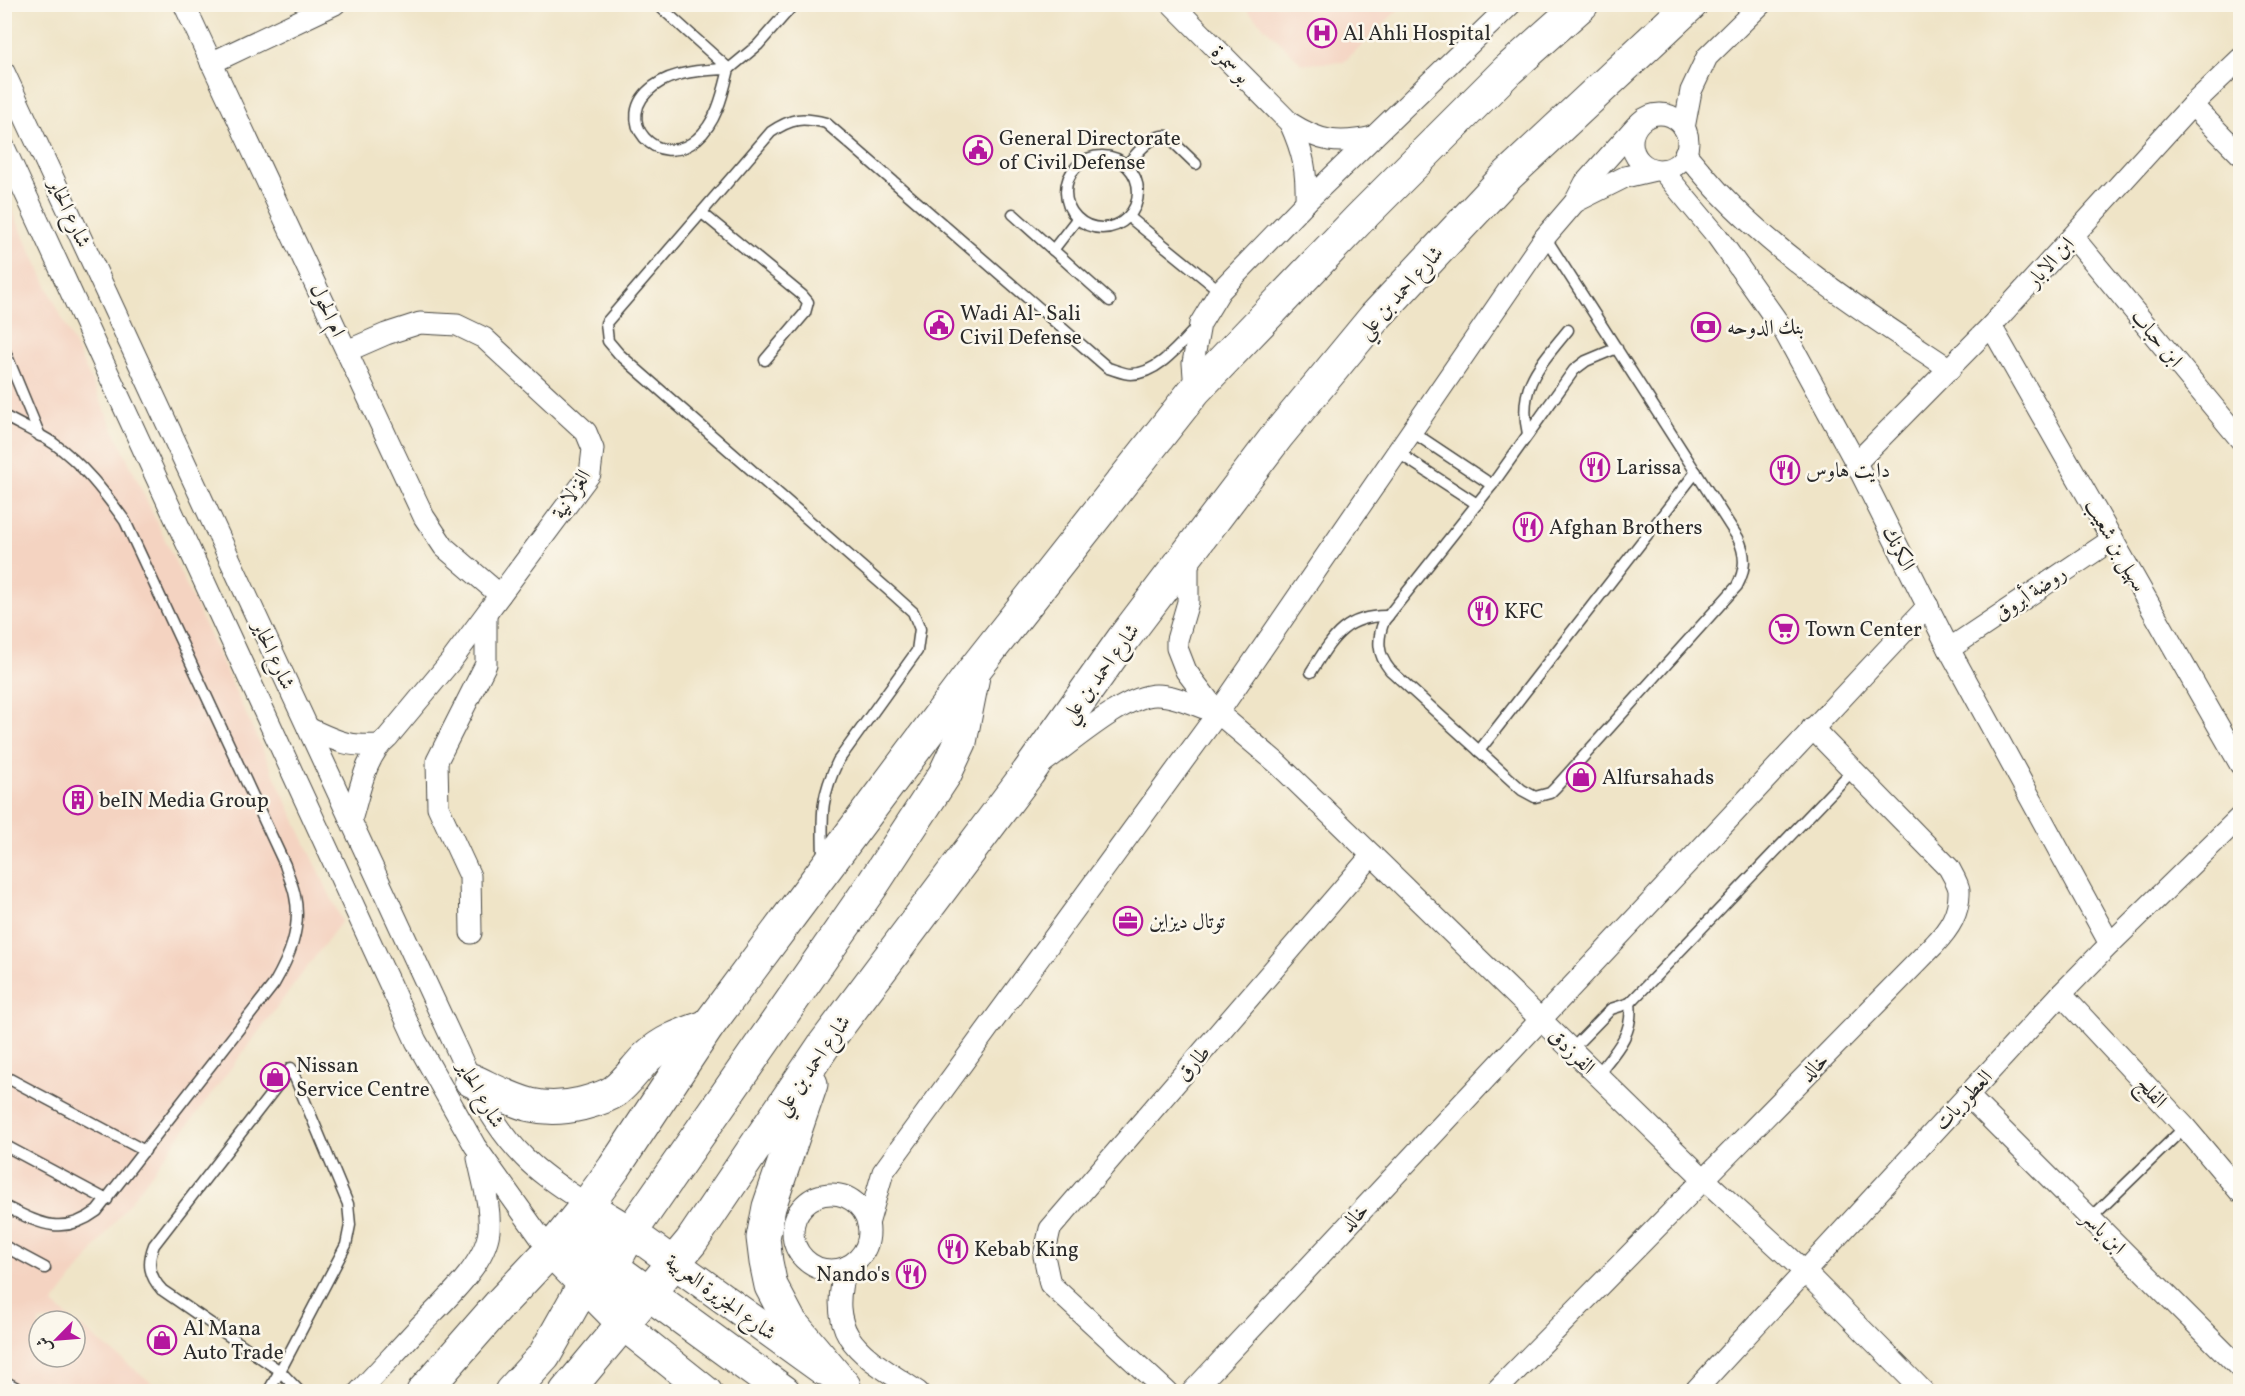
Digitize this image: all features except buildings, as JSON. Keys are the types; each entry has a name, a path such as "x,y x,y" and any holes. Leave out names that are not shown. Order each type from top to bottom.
{"main road":[{"path":"397,1392 429,1385 550,1251 614,1167 708,1026 974,670 1195,390 1367,211 1508,70 1582,4"},
{"name":"شارع احمد بن علي","path":"566,1392 691,1242 824,1045 1277,436 1375,317 1507,176 1690,7"},
{"path":"512,1392 544,1356 596,1269 631,1232 873,884 945,774 960,742 974,670"},
{"path":"471,1080 518,1102 548,1109 561,1109 597,1100 616,1091 660,1045 675,1037 708,1026"},
{"path":"824,1045 769,1208 763,1238 771,1286 790,1322 848,1389"},
{"path":"587,1204 593,1228 596,1269"},
{"name":"شارع الجزيرة العربية","path":"587,1204 631,1232 848,1389"},
{"path":"550,1251 579,1251 608,1278 611,1303 623,1325 707,1392"},
{"path":"596,1269 649,1294 784,1392"}],"street":[{"name":"ام الحول","path":"184,4 433,533 456,560 500,595"},
{"path":"211,63 335,4"},
{"name":"بو سمرة","path":"1172,4 1290,123 1308,135 1330,142 1352,142 1373,137"},
{"path":"1195,390 1193,363 1200,324 1220,291 1306,202 1511,4"},
{"path":"1684,128 1691,91 1707,57 1761,4"},
{"name":"ابن الابار","path":"1856,463 1991,326 2192,105 2241,59"},
{"name":"شارع الحاير","path":"4,72 471,1080 487,1110 524,1157 542,1173 587,1204"},
{"path":"2192,105 2241,154"},
{"path":"868,1224 863,1212 855,1202 844,1196 821,1195 802,1208 793,1228 794,1240 805,1260 815,1266 837,1270 858,1259 865,1248 868,1224 883,1172 1218,713 1545,237 1575,202 1585,183 1643,119 1660,113 1670,115 1684,128 1688,140 1686,153 1676,165 1625,177 1575,202"},
{"name":"بو سمرة","path":"1290,123 1301,148 1307,175 1306,202"},
{"path":"1636,126 1631,141 1635,156 1641,163 1658,170"},
{"name":"شارع الحاير","path":"4,147 390,987 435,1077 475,1146 550,1251"},
{"path":"1686,153 1717,191 1791,257 1850,302 1950,369"},
{"name":"الكرنك","path":"1658,170 1717,236 1784,331 1856,463 1949,649 2110,944"},
{"name":"ابن حباب","path":"2073,237 2241,440"},
{"name":"الغزلانية","path":"347,351 386,334 420,323 457,325 484,338 586,432 593,449 590,474 451,662 379,745 368,764 351,820"},
{"name":"سهيل بن شعيب","path":"1991,326 2238,754"},
{"name":"روضة أبروق","path":"1949,649 2113,539"},
{"name":"الفرزدق","path":"1188,553 1188,602 1177,640 1178,648 1186,671 1218,713 1277,763 1704,1179 1804,1270 1924,1392"},
{"name":"خالد","path":"1192,1392 1928,606"},
{"path":"471,933 470,876 438,807 437,761 486,664 486,615"},
{"name":"الفرزدق","path":"1028,773 1118,709 1145,696 1167,696 1218,713"},
{"path":"308,728 336,741 355,746 379,745"},
{"name":"خالد","path":"1495,1392 1946,932 1956,917 1959,888 1949,868 1812,728"},
{"name":"العطوريات","path":"1694,1392 1804,1270 2061,994 2241,817"},
{"name":"طارق","path":"1167,1392 1050,1284 1044,1256 1050,1229 1372,855"},
{"name":"الفلج","path":"2061,994 2185,1127 2241,1192"},
{"name":"ابن ياسر","path":"1967,1095 2241,1368"},
{"path":"359,1392 465,1279 483,1251 489,1232 487,1199 475,1146"},
{"path":"844,1196 883,1172"},
{"path":"846,1267 839,1288 838,1309 844,1328 855,1346 870,1360 918,1392"}],"lane":[{"path":"657,4 729,69"},
{"path":"729,69 722,101 707,128 696,140 683,148 660,150 641,137 635,115 641,97 654,85 669,78 700,70 729,69 758,45 794,4"},
{"path":"824,872 821,808 829,778 838,760 917,651 920,629 913,612 894,594 619,354 608,341 606,323 771,132 785,123 806,118 826,123 1108,368 1131,374 1149,369 1169,356 1200,324"},
{"path":"1126,164 1160,135 1167,136 1196,164"},
{"path":"1100,155 1114,157 1126,164 1135,176 1139,190 1137,204 1129,217 1118,225 1104,229 1089,227 1077,219 1069,207 1065,194 1067,179 1074,167 1086,158 1100,155"},
{"path":"702,213 802,294 808,302 805,313 765,360"},
{"path":"1013,214 1110,301"},
{"path":"1129,217 1220,291"},
{"path":"1053,250 1077,219"},
{"path":"1545,237 1617,348 1696,472 1743,548 1744,567 1737,586 1550,793 1535,797 1528,795 1390,670 1384,662 1379,645 1380,632 1388,616 1492,485 1574,370 1586,361 1617,348"},
{"path":"1528,434 1524,410 1528,385 1568,330"},
{"path":"4,349 40,436"},
{"path":"4,416 53,443 79,465 103,490 125,521 285,865 296,897 296,930 288,960 274,984 97,1211 86,1219 58,1226 44,1224 4,1206"},
{"path":"1411,431 1492,485"},
{"path":"1397,452 1477,504"},
{"path":"1479,751 1696,472"},
{"path":"1311,672 1330,641 1344,627 1361,618 1388,616"},
{"path":"1571,1050 1611,1009 1630,1003 1853,770"},
{"path":"1597,1075 1628,1033 1630,1003"},
{"path":"268,1392 280,1371 346,1245 350,1225 348,1204 291,1068 154,1245 149,1264 151,1274 162,1290 280,1371 300,1392"},
{"path":"4,1076 145,1151"},
{"path":"2091,1218 2185,1127"},
{"path":"4,1145 107,1200"},
{"path":"4,1246 45,1268"},
{"path":"4,1381 24,1392"}],"shaded area":[{"name":"Al Ahli Hospital","path":"1242,5 1403,5 1344,62 1302,64"},
{"path":"4,193 342,921 53,1304 59,1309 27,1309 27,1369 87,1369 87,1332 162,1391 5,1391"}],"place":[{"name":"Al Ahli Hospital","path":"1322,33"},
{"name":"General Directorate of Civil Defense","path":"978,150"},
{"name":"Wadi Al- Sali Civil Defense","path":"939,325"},
{"name":"بنك الدوحه","path":"1706,327"},
{"name":"Larissa","path":"1595,467"},
{"name":"دايت هاوس","path":"1785,470"},
{"name":"Afghan Brothers","path":"1528,527"},
{"name":"KFC","path":"1483,611"},
{"name":"Town Center","path":"1784,629"},
{"name":"Alfursahads","path":"1581,777"},
{"name":"beIN Media Group","path":"78,800"},
{"name":"توتال ديزاين","path":"1128,921"},
{"name":"Nissan Service Centre","path":"275,1077"},
{"name":"Kebab King","path":"953,1249"},
{"name":"Nando's","path":"911,1274"},
{"name":"Al Mana Auto Trade","path":"162,1340"}]}
